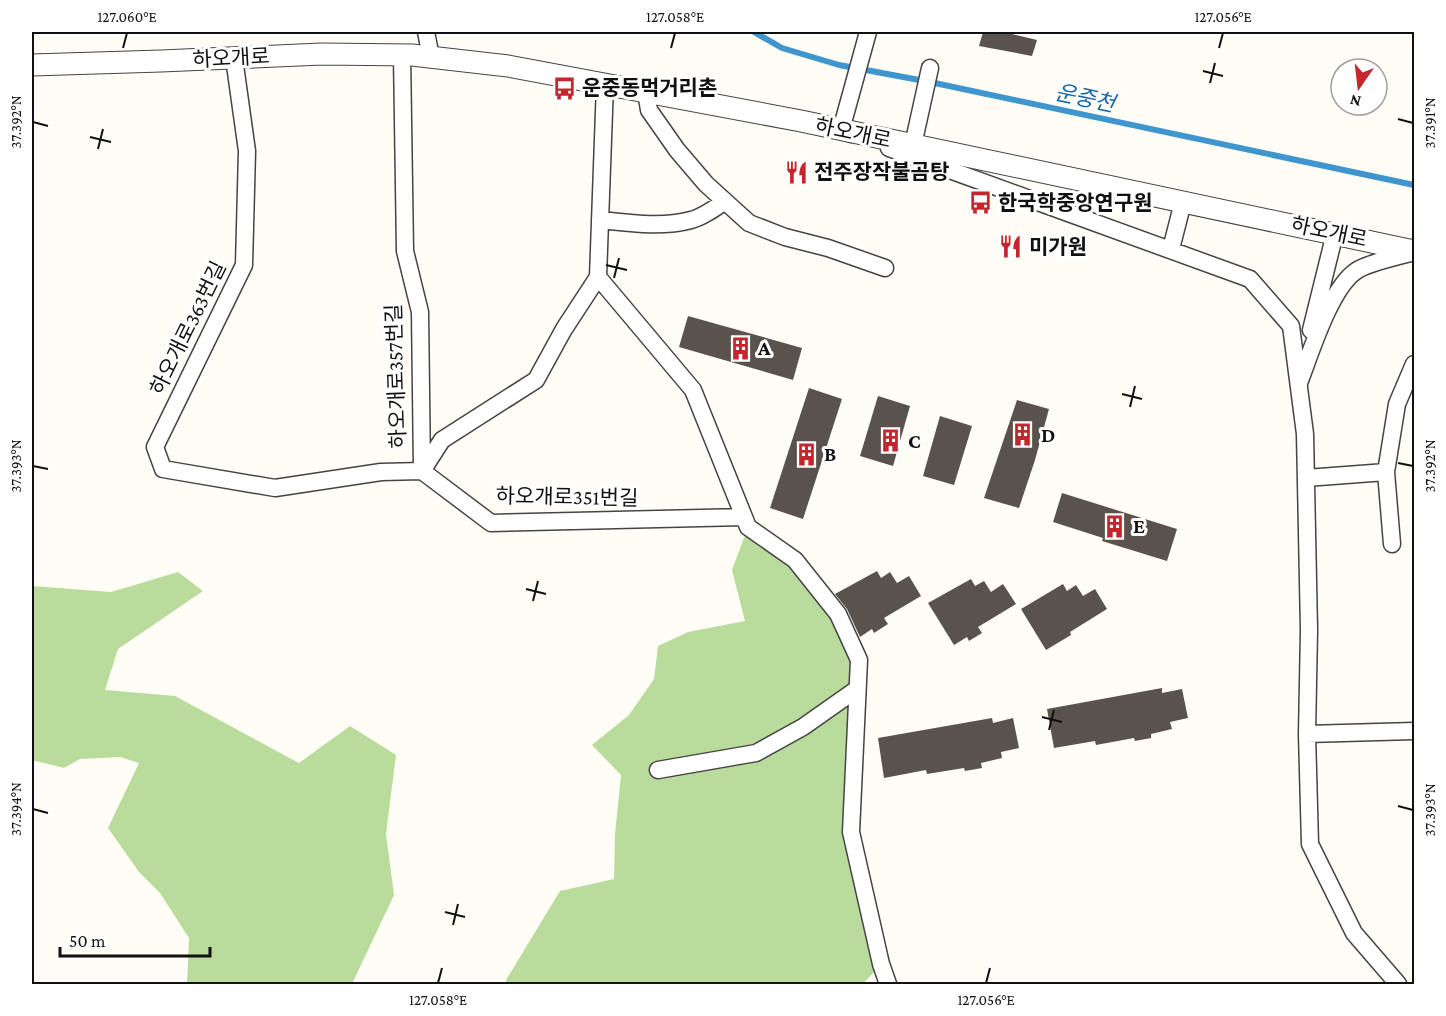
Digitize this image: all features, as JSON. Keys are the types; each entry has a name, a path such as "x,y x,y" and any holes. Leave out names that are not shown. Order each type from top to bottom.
{"street":[{"path":"426,32 431,57"},
{"path":"868,32 841,130 1250,279 1291,326 1305,434 1310,844 1354,933 1398,984"},
{"name":"하오개로","path":"32,65 322,54 402,55 508,66 841,130 1414,251"},
{"name":"하오개로357번길","path":"163,469 275,488 381,472 422,471 420,312 405,251 402,55"},
{"name":"하오개로363번길","path":"163,469 155,447 244,265 247,151 234,58"},
{"path":"913,145 930,68"},
{"path":"422,471 442,440 536,380 564,329 598,277 605,84"},
{"path":"646,92 649,110 684,158 706,184 749,223 885,268"},
{"path":"600,220 672,223 693,220 724,201"},
{"path":"1171,249 1183,202"},
{"path":"1299,384 1335,233"},
{"path":"1299,384 1322,325 1341,286 1357,270 1414,251"},
{"path":"598,277 693,390 748,526 795,560 838,614 859,660 850,832 888,984"},
{"path":"1392,544 1386,472 1397,404 1414,364"},
{"name":"하오개로351번길","path":"422,471 491,523 744,517"},
{"path":"1306,478 1386,472"},
{"path":"658,770 756,753 803,727 857,689"},
{"path":"1307,734 1414,731"},
{"path":"1396,732 1414,744"}],"green space":[{"path":"748,527 795,560 859,660 851,832 881,964 863,984 508,984 506,980 560,891 614,879 615,834 621,775 592,745 629,715 654,679 658,646 688,632 745,621 732,570"},
{"path":"178,572 203,591 118,649 105,690 175,696 299,763 350,726 396,755 386,834 394,895 352,984 187,984 189,938 160,893 139,872 108,828 139,763 120,757 80,759 64,768 32,760 32,586 111,592"}],"building":[{"path":"983,32 1004,32 1037,40 1032,56 979,46"},
{"name":"A","path":"688,316 802,348 793,380 679,347"},
{"name":"B","path":"809,388 842,399 803,519 770,508"},
{"path":"878,396 910,406 893,466 860,456"},
{"name":"D","path":"1017,400 1049,409 1019,508 984,498"},
{"path":"940,416 972,426 954,485 923,476"},
{"name":"E","path":"1062,493 1177,529 1167,561 1102,541 1103,538 1053,522"},
{"path":"877,571 881,578 890,572 897,583 909,576 921,596 884,618 888,624 874,633 872,629 860,637 847,609 835,594"},
{"path":"971,579 975,586 984,581 991,592 1003,584 1016,604 978,627 982,633 969,641 967,637 954,645 928,603"},
{"path":"1063,584 1067,591 1076,585 1083,596 1095,589 1107,609 1046,650 1021,609"},
{"path":"1162,688 1162,693 1182,689 1188,718 1170,722 1172,729 1151,734 1151,738 1135,741 1134,738 1096,745 1095,741 1054,748 1047,709"},
{"path":"992,718 993,723 1013,718 1019,748 1001,752 1002,758 981,763 982,768 965,771 964,768 927,774 926,770 884,778 878,738"}],"waterway":[{"name":"운중천","path":"754,32 782,48 839,65 930,82 1414,185"}],"place":[{"name":"운중동먹거리촌","path":"564,88"},
{"name":"전주장작불곰탕","path":"796,172"},
{"name":"한국학중앙연구원","path":"980,203"},
{"name":"미가원","path":"1011,247"},
{"name":"A","path":"740,348"},
{"name":"D","path":"1023,435"},
{"name":"C","path":"890,441"},
{"name":"B","path":"806,454"},
{"name":"E","path":"1115,526"}]}
